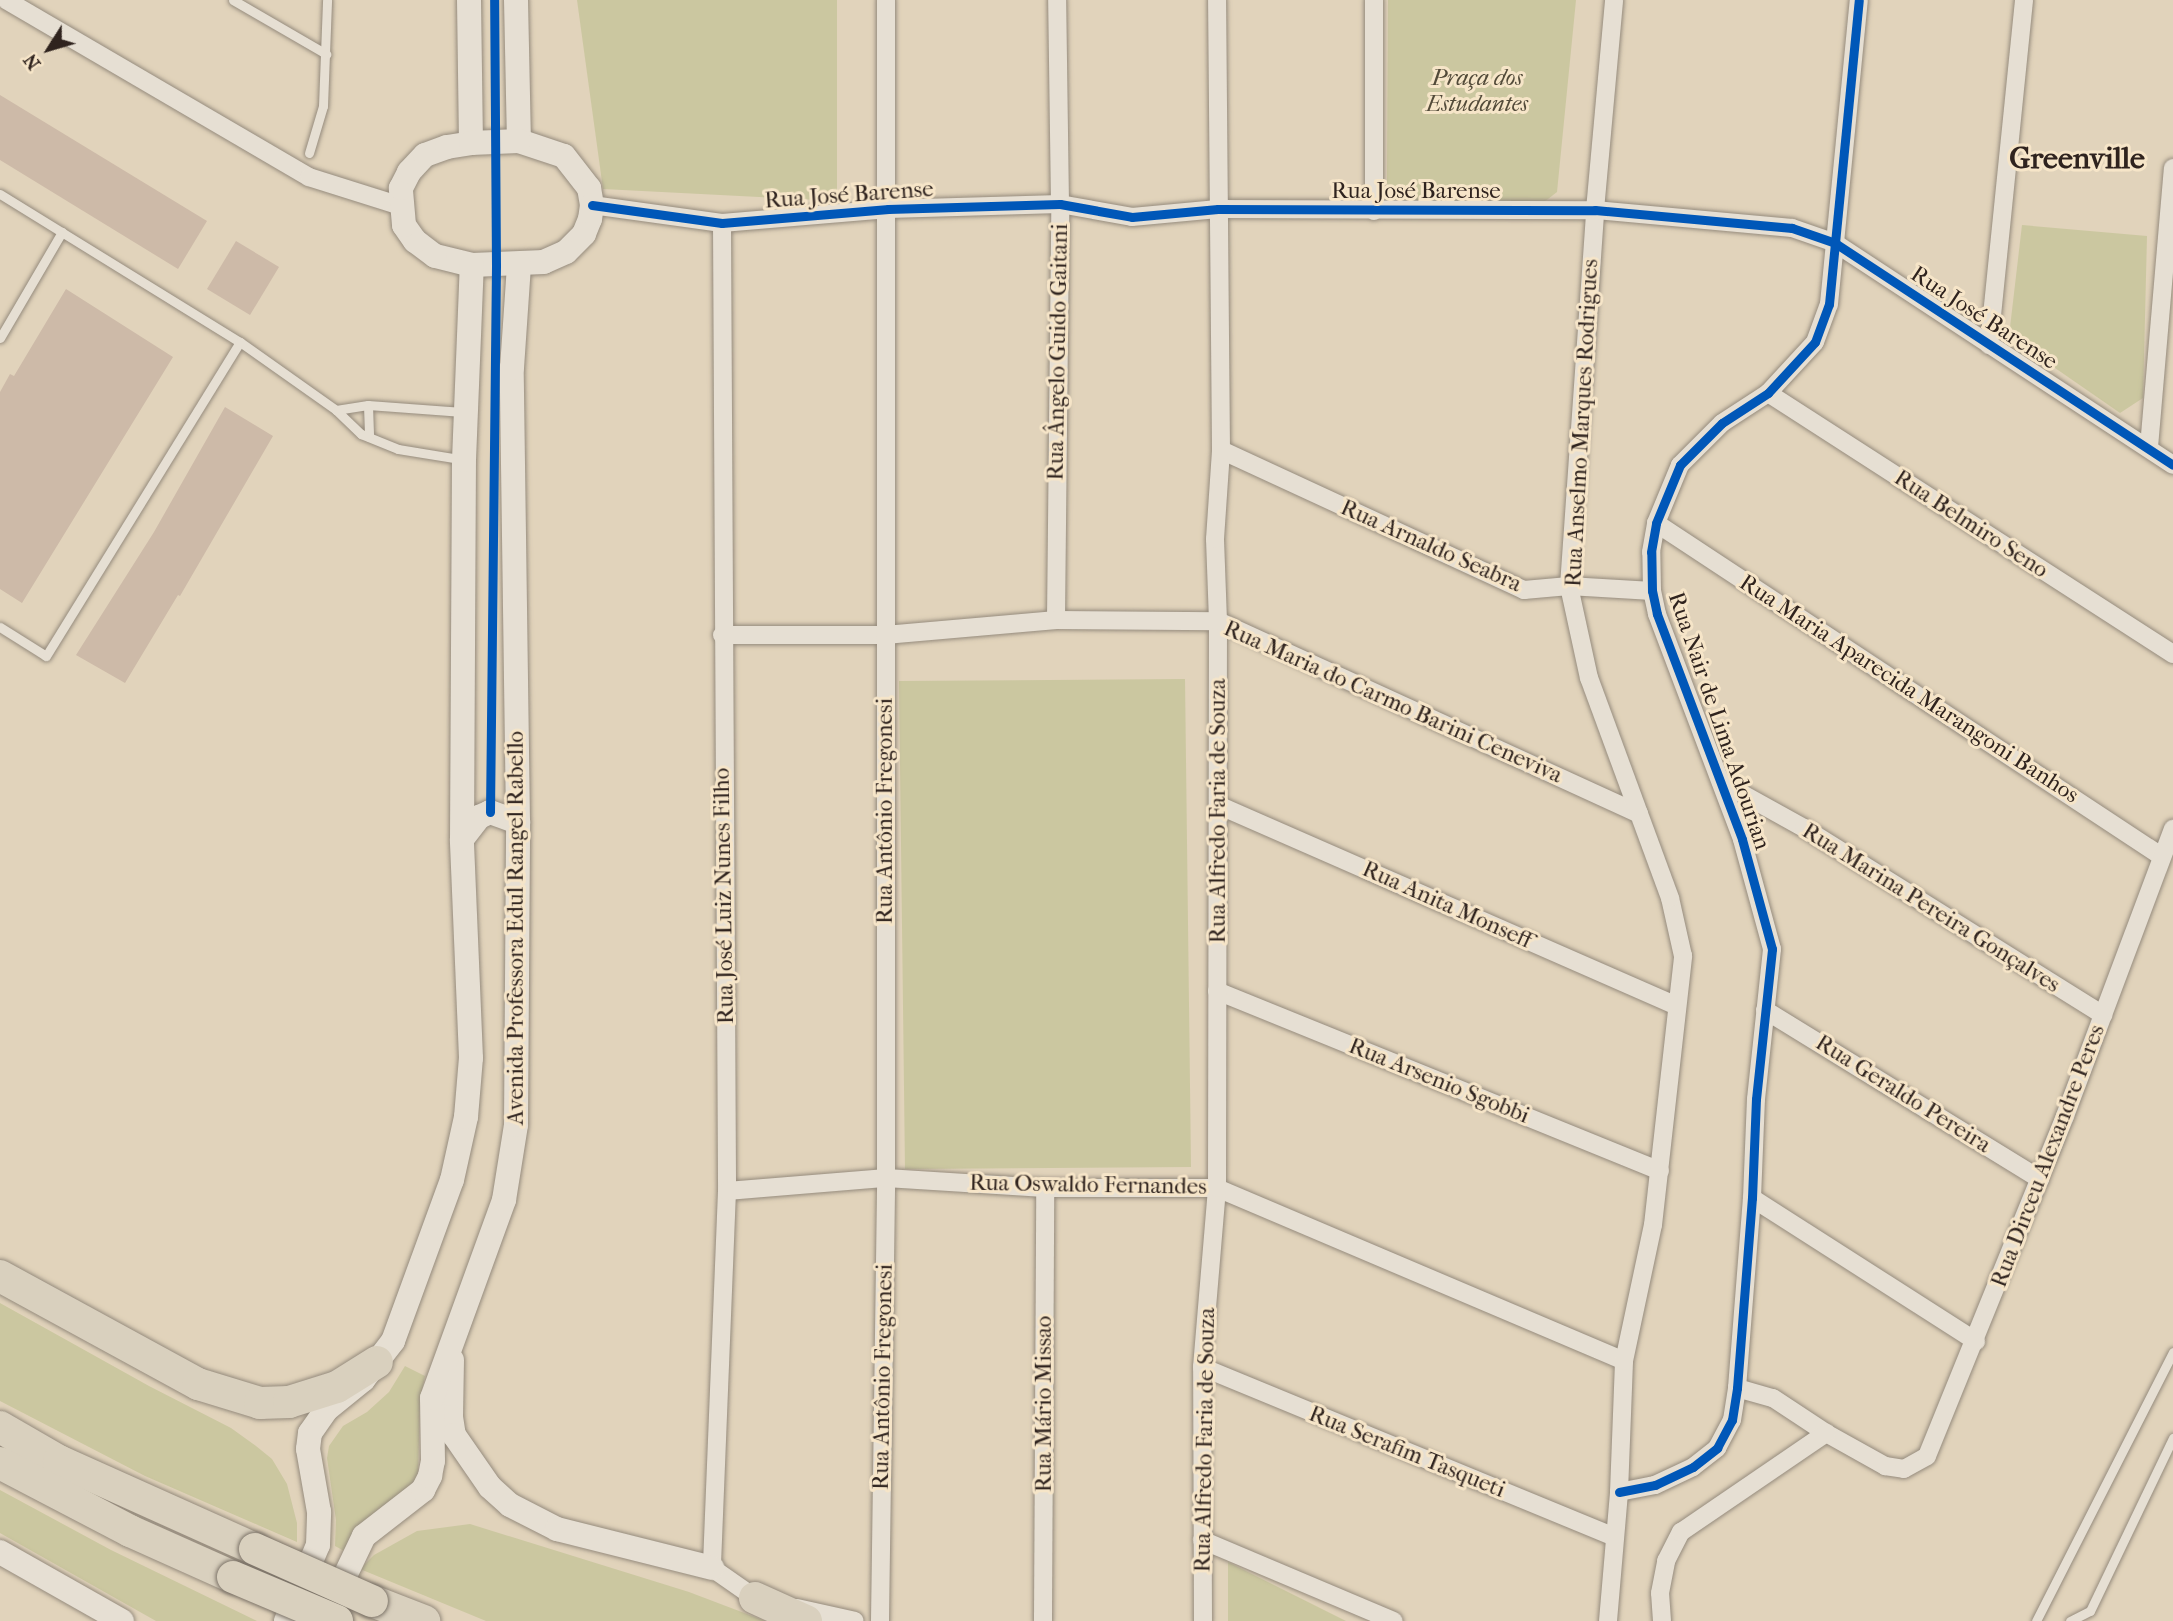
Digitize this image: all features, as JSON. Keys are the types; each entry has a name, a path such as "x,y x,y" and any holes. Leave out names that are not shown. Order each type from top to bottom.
{"highway":[{"path":"0,1276 198,1384 260,1402 289,1402 337,1387 377,1362"},
{"path":"0,1427 59,1461 372,1601 424,1621"},
{"path":"0,1463 130,1531 337,1621"},
{"path":"755,1598 806,1621"}],"main road":[{"path":"469,0 471,143"},
{"path":"516,0 519,141"},
{"path":"519,141 564,156 589,188 592,205 584,234 566,252 544,262 519,265 472,265 435,256 415,241 404,225 401,206 401,188 409,172 425,155 447,147 471,143 519,141"},
{"name":"Avenida Professora Edul Rangel Rabello","path":"286,1621 318,1545 320,1512 308,1449 310,1433 326,1410 363,1380 393,1341 452,1180 466,1117 471,1058 462,839 464,460 472,265"},
{"name":"Avenida Professora Edul Rangel Rabello","path":"325,1621 364,1536 423,1490 430,1476 433,1461 432,1398 504,1200 516,1125 518,822 512,368 519,265"},
{"path":"462,839 479,817 490,812 503,814 518,822"},
{"path":"453,1335 451,1417 454,1435 490,1487 510,1505 557,1528 712,1568"},
{"path":"0,1552 122,1621"}],"street":[{"path":"6,0 309,177 401,206"},
{"name":"Rua Antônio Fregonesi","path":"880,1621 886,1178 886,0"},
{"name":"Rua Ângelo Guido Gaitani","path":"1056,620 1060,204 1057,0"},
{"name":"Rua Alfredo Faria de Souza","path":"1203,1621 1202,1367 1217,1188 1218,621 1215,539 1221,450 1217,0"},
{"path":"1374,0 1374,211"},
{"name":"Rua Anselmo Marques Rodrigues","path":"1608,1621 1613,1536 1619,1492 1624,1361 1653,1225 1683,956 1670,898 1589,678 1569,586 1595,211 1614,0"},
{"name":"Rua Nair de Lima Adourian","path":"1619,1492 1655,1485 1693,1467 1717,1448 1732,1420 1737,1388 1752,1198 1756,1099 1772,949 1742,839 1657,614 1652,592 1651,552 1656,523 1680,465 1722,422 1769,393 1815,342 1829,304 1858,0"},
{"path":"1989,345 2024,0"},
{"path":"2149,447 2169,263 2173,168"},
{"name":"Rua José Barense","path":"592,205 722,223 888,209 1060,204 1132,217 1218,209 1595,211 1792,228 1835,243 2173,465"},
{"name":"Rua José Luiz Nunes Filho","path":"712,1568 727,1191 722,635 722,223"},
{"name":"Rua Belmiro Seno","path":"1769,393 2173,654"},
{"name":"Rua Arnaldo Seabra","path":"1221,450 1524,590 1569,586 1652,592"},
{"name":"Rua Maria Aparecida Marangoni Banhos","path":"1656,523 2161,856"},
{"name":"Rua Maria do Carmo Barini Ceneviva","path":"722,635 885,635 1056,620 1218,621 1639,814"},
{"name":"Rua Marina Pereira Gonçalves","path":"1721,782 1804,828 2103,1015"},
{"name":"Rua Anita Monseff","path":"1218,804 1676,1006"},
{"name":"Rua Dirceu Alexandre Peres","path":"1826,1433 1885,1466 1904,1469 1927,1456 2040,1179 2173,829"},
{"name":"Rua Arsenio Sgobbi","path":"1217,991 1660,1171"},
{"name":"Rua Geraldo Pereira","path":"1765,1010 2040,1179"},
{"name":"Rua Oswaldo Fernandes","path":"727,1191 886,1178 1045,1188 1217,1188 1624,1361"},
{"name":"Rua Mário Missao","path":"1043,1621 1045,1188"},
{"path":"1752,1198 1976,1341"},
{"name":"Rua Serafim Tasqueti","path":"1202,1367 1613,1536"},
{"path":"1662,1621 1661,1593 1666,1561 1681,1532 1826,1433 1773,1398 1737,1388"},
{"path":"1202,1540 1394,1621"},
{"path":"712,1568 755,1598 855,1621"}],"lane":[{"path":"233,0 327,54"},
{"path":"309,153 323,106 327,0"},
{"path":"0,194 240,342 336,410 369,437 398,449 464,460"},
{"path":"0,338 62,232"},
{"path":"0,627 46,656 240,342"},
{"path":"336,410 368,405 466,413"},
{"path":"368,405 369,437"},
{"path":"2036,1621 2173,1352"},
{"path":"2070,1621 2082,1618 2090,1611 2173,1438"}],"green space":[{"path":"577,0 837,0 837,201 603,189"},
{"name":"Praça dos Estudantes","path":"1388,0 1576,0 1557,192 1539,205 1407,206 1395,199 1387,183"},
{"path":"2022,225 2147,236 2143,398 2120,413 2009,336"},
{"path":"1185,679 1191,1167 905,1169 899,681"},
{"path":"0,1303 231,1428 256,1446 272,1459 287,1484 297,1523 297,1542 145,1476 0,1401"},
{"path":"405,1366 425,1376 420,1401 418,1477 346,1552 335,1546 336,1520 327,1458 329,1446 343,1426 367,1412 389,1392"},
{"path":"0,1490 111,1550 257,1621 156,1621 0,1533"},
{"path":"470,1524 689,1592 765,1621 486,1621 360,1569 374,1555 417,1531"},
{"path":"1228,1562 1346,1621 1228,1621"}],"building":[{"path":"0,95 207,221 178,269 0,160"},
{"path":"236,241 279,267 250,315 207,289"},
{"path":"66,289 173,357 22,603 0,589 0,392 10,374 14,376"},
{"path":"225,407 273,436 180,596 178,595 125,683 76,655 154,532"}],"cycle path":[{"path":"490,812 496,265 494,0"},
{"path":"1619,1492 1655,1485 1693,1467 1717,1448 1732,1420 1737,1388 1752,1198 1756,1099 1772,949 1742,839 1657,614 1652,591 1651,552 1656,523 1680,465 1722,423 1768,393 1815,342 1829,304 1859,0"},
{"path":"592,205 722,223 888,209 1060,204 1132,217 1218,209 1595,210 1792,228 1835,243 2173,465"}],"district":[{"name":"Greenville","path":"2077,159"}]}
